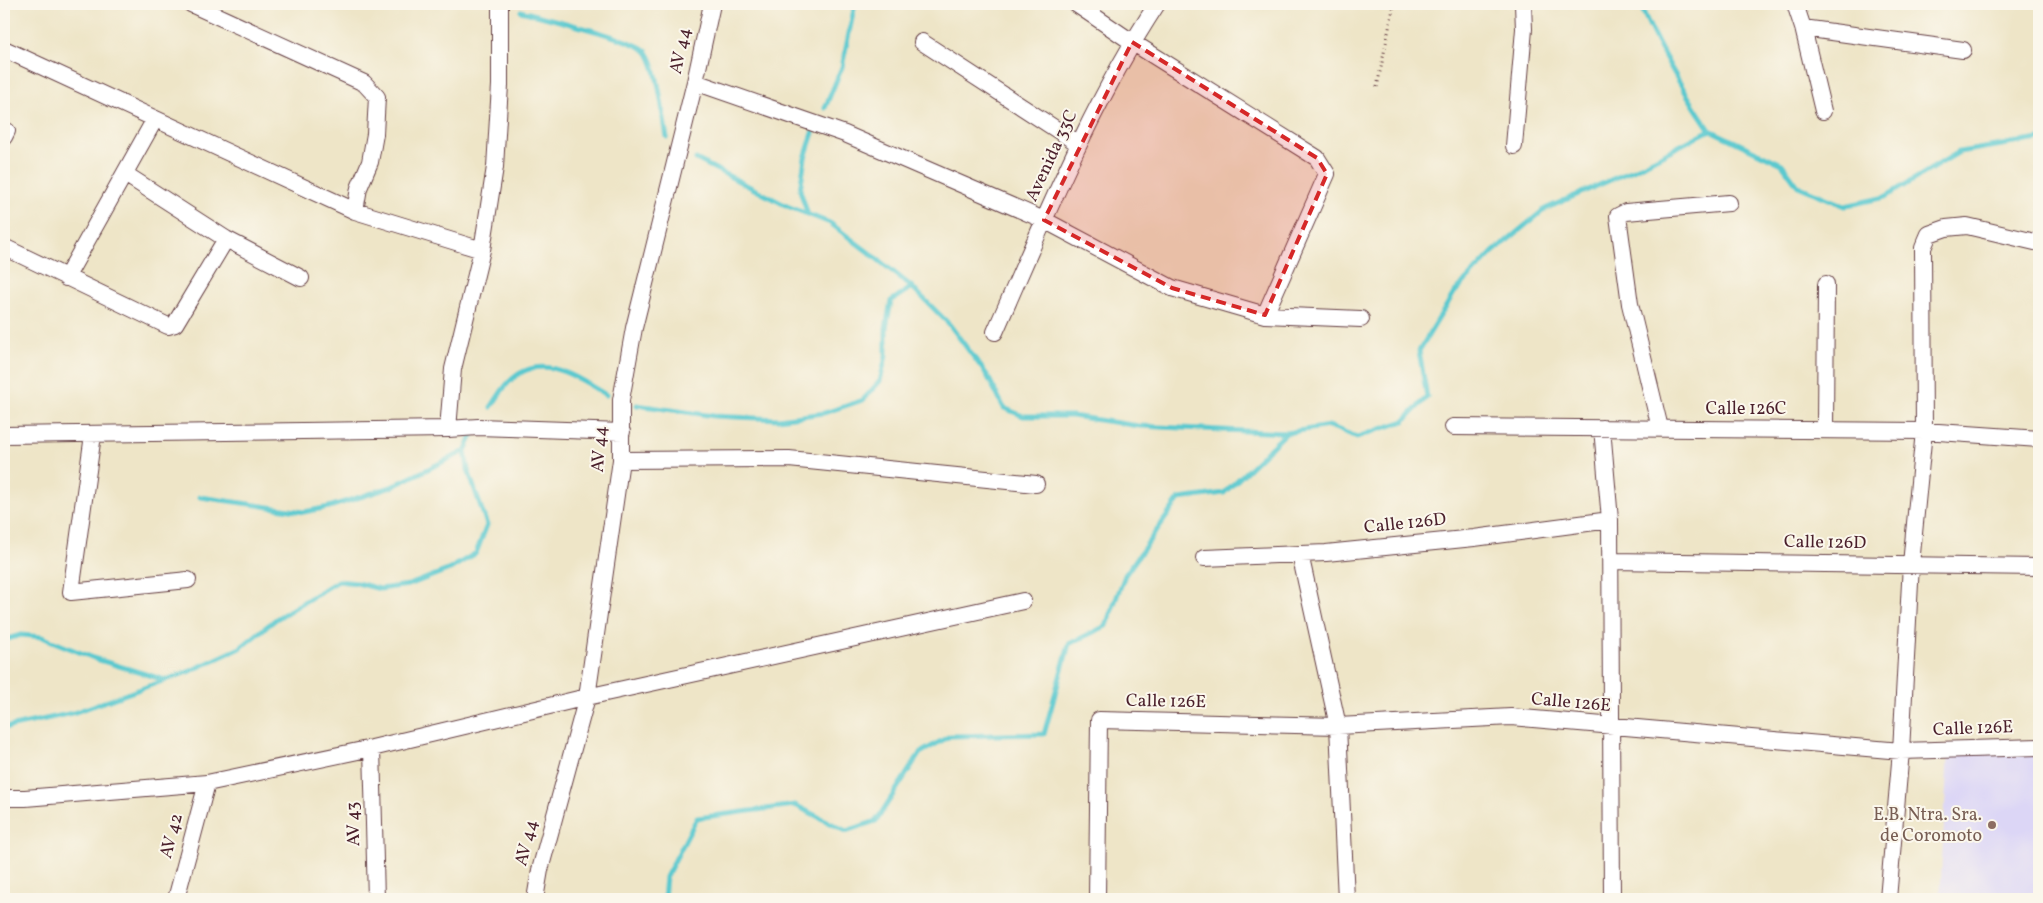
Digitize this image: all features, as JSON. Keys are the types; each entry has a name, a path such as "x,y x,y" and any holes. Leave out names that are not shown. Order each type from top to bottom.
{"street":[{"path":"191,4 364,84 377,96 377,117 370,162 359,188 354,210"},
{"path":"448,429 453,369 482,250 495,167 500,85 500,4"},
{"name":"AV 44","path":"535,899 540,870 587,697 621,460 621,400 634,328 695,82 712,4"},
{"path":"1076,4 1132,42 1317,158 1327,174 1265,315"},
{"name":"Avenida 33C","path":"995,332 1079,144 1132,42 1157,4"},
{"path":"1514,146 1524,29 1523,4"},
{"path":"1795,4 1803,28 1823,111"},
{"path":"1803,28 1963,50"},
{"path":"922,42 1079,144"},
{"path":"4,49 354,210 482,250"},
{"path":"695,82 845,134 1044,220 1172,288 1265,315 1361,319"},
{"path":"66,278 155,119"},
{"path":"125,174 226,239 301,278"},
{"path":"1660,428 1630,304 1618,216 1626,212 1729,203"},
{"path":"1888,899 1901,751 1911,564 1924,431 1923,248 1929,234 1946,228 1967,226 2039,243"},
{"path":"4,247 168,326 175,324 226,239"},
{"path":"1825,429 1826,284"},
{"path":"4,435 93,435 478,427 622,432"},
{"name":"Calle 126C","path":"1453,427 1924,431 2039,439"},
{"path":"1602,428 1610,520 1611,561 1613,727 1612,899"},
{"path":"93,435 71,592 188,580"},
{"path":"621,460 789,459 1036,484"},
{"name":"Calle 126D","path":"1204,558 1300,554 1474,538 1610,520"},
{"path":"1300,554 1338,726 1346,899"},
{"name":"Calle 126D","path":"1611,561 2039,567"},
{"path":"4,798 25,798 208,783 372,748 587,697 1022,601"},
{"name":"Calle 126E","path":"1097,899 1099,720 1338,726 1511,718 1901,751 2039,746"},
{"name":"AV 43","path":"372,748 376,899"},
{"name":"AV 42","path":"176,899 208,783"}],"path":[{"path":"1377,87 1394,4"}],"highlighted area":[{"path":"1132,42 1317,158 1327,174 1265,315 1172,288 1044,220"}],"shaded area":[{"name":"E.B. Ntra. Sra. de Coromoto","path":"2039,748 2039,899 1940,899 1948,750"}],"waterway":[{"path":"825,108 842,67 855,4"},
{"path":"1640,4 1671,68 1710,130"},
{"path":"521,11 607,35 638,46 646,51 657,78 667,137"},
{"path":"696,159 787,206 830,223 871,254 912,287 949,324 987,375 1004,408 1023,416 1072,416 1139,426 1286,433 1329,426 1357,437 1404,421 1427,397 1419,351 1454,293 1493,252 1545,209 1633,170 1710,130 1782,164 1798,186 1845,206 1885,197 1959,152 2039,139"},
{"path":"808,215 800,190 805,158 813,133"},
{"path":"637,405 714,416 778,419 824,413 863,400 880,381 886,356 886,328 891,301 912,287"},
{"path":"491,407 509,382 521,373 533,368 545,367 558,370 583,381 606,395"},
{"path":"664,899 666,877 697,818 795,805 846,831 876,821 920,753 950,736 1044,734 1069,644 1106,626 1125,575 1179,499 1224,493 1286,433"},
{"path":"4,728 73,713 188,672 240,648 276,619 338,581 357,583 380,589 409,585 450,569 476,553 487,525 468,470 465,451 472,436"},
{"path":"200,497 304,512 329,507 391,487 465,451"},
{"path":"4,640 21,635 42,637 96,659 165,680"}],"place":[{"name":"E.B. Ntra. Sra. de Coromoto","path":"1992,825"}]}
